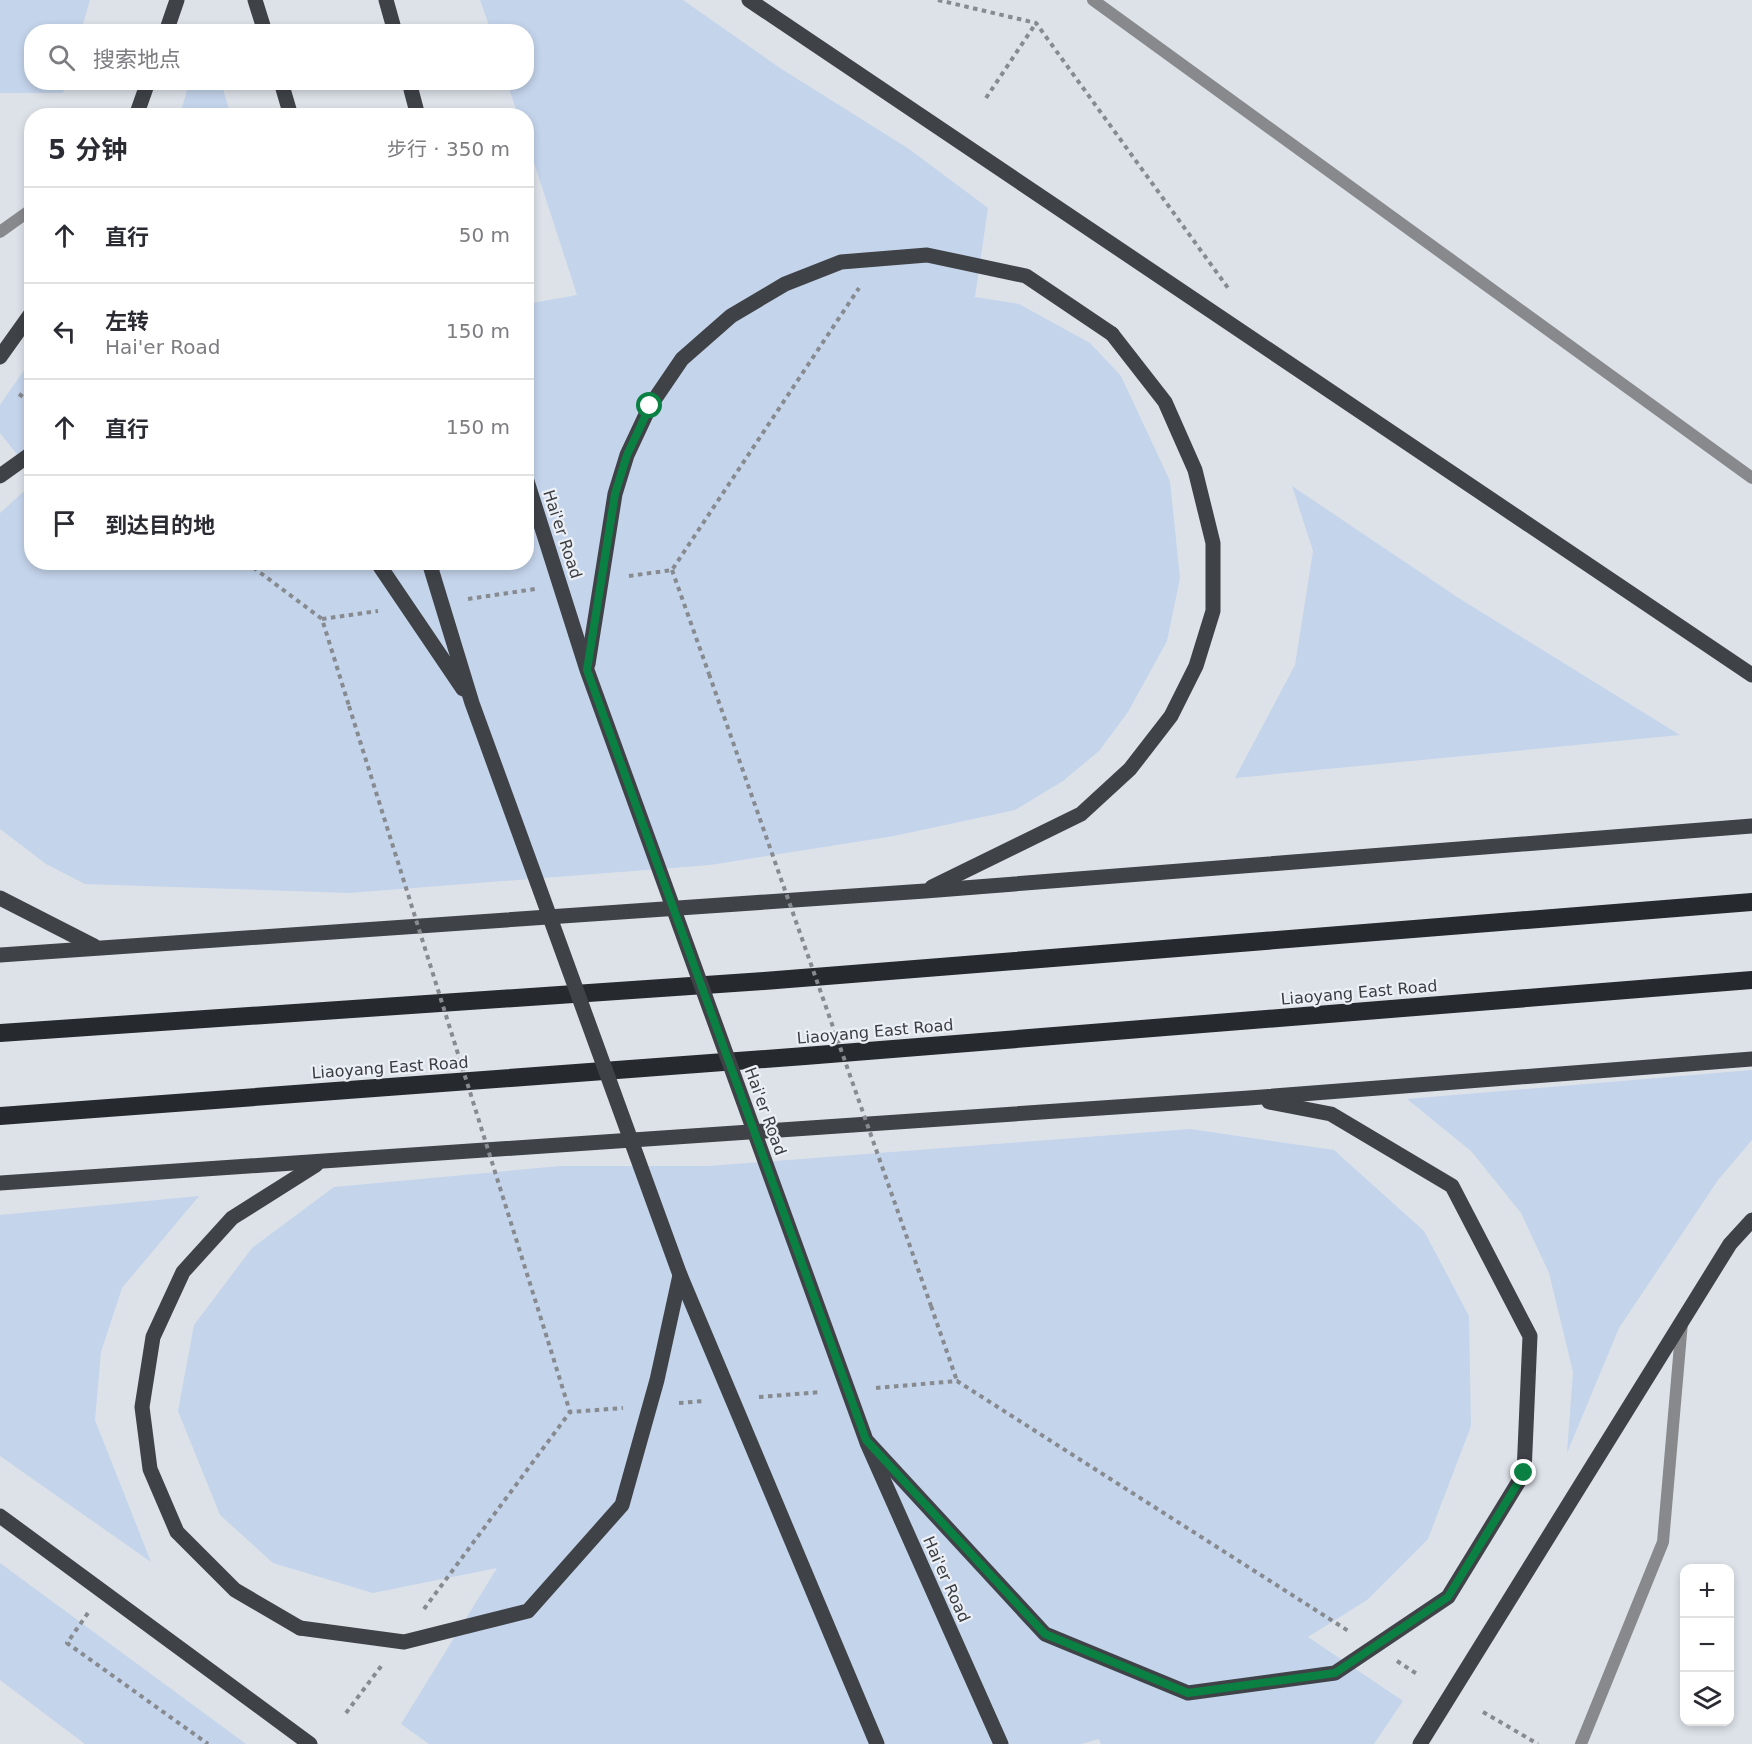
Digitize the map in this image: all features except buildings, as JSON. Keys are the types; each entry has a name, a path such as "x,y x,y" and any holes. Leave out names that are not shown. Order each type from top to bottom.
{"highway":[{"path":"0,1033 752,982 1752,902"},
{"name":"Liaoyang East Road","path":"0,1116 806,1056 1752,980"}],"main road":[{"path":"169,24 177,0"},
{"path":"255,0 262,24"},
{"path":"386,0 392,24"},
{"path":"749,0 1752,675"},
{"path":"139,108 145,90"},
{"path":"283,90 289,108"},
{"path":"411,90 416,108"},
{"path":"587,670 615,494 627,455 650,406 682,359 731,316 785,284 841,262 927,255 1026,276 1112,334 1165,402 1198,480 1213,543 1213,611 1196,666 1171,716 1130,769 1081,814 925,891"},
{"path":"0,357 24,323"},
{"path":"0,476 24,459"},
{"name":"Hai'er Road","path":"534,503 587,670 866,1440 1001,1744"},
{"path":"382,570 472,703"},
{"path":"431,570 472,703 680,1275 877,1744"},
{"path":"0,955 925,891 1752,826"},
{"path":"0,898 97,947"},
{"path":"0,1183 1248,1098 1752,1059"},
{"path":"866,1440 1045,1634 1188,1693 1335,1673 1448,1597 1524,1473 1530,1336 1452,1186 1331,1114 1248,1098"},
{"path":"320,1162 232,1218 183,1272 153,1337 142,1407 150,1469 177,1532 235,1590 300,1628 404,1642 528,1611 622,1505 657,1380 680,1275"},
{"path":"1420,1744 1730,1244 1752,1220"},
{"path":"0,1516 310,1744"}],"street":[{"path":"1093,0 1752,478"},
{"path":"0,232 24,215"},
{"path":"1581,1744 1663,1542 1682,1322"}],"path":[{"path":"938,0 1036,23 1228,289"},
{"path":"986,98 1036,23"},
{"path":"626,577 672,570 861,286"},
{"path":"19,394 24,397"},
{"path":"257,570 322,619 570,1412"},
{"path":"672,570 957,1382"},
{"path":"462,600 544,588"},
{"path":"322,619 380,611"},
{"path":"875,1388 957,1382 1359,1637"},
{"path":"758,1397 828,1392"},
{"path":"676,1404 711,1401"},
{"path":"416,1619 570,1412 629,1407"},
{"path":"103,1592 67,1643 208,1744"},
{"path":"346,1713 388,1656"},
{"path":"1388,1656 1417,1674"},
{"path":"1483,1712 1538,1744"}],"shaded area":[{"path":"0,0 90,0 83,24 24,24 24,90 64,90 63,93 0,93"},
{"path":"480,0 683,0 780,68 909,149 988,208 975,297 1019,304 1090,343 1121,376 1170,481 1180,578 1167,641 1128,712 1099,751 1063,781 1015,810 894,836 710,865 349,893 85,884 46,864 0,829 0,513 24,491 24,570 534,570 534,303 577,295 534,163 534,108 516,108 509,90 534,90 534,24 489,24"},
{"path":"187,90 223,90 229,108 182,108"},
{"path":"24,370 24,463 0,433 0,405"},
{"path":"1292,486 1457,597 1680,735 1235,778 1295,665 1313,551"},
{"path":"1752,1070 1752,1140 1718,1180 1619,1328 1567,1453 1573,1372 1549,1273 1521,1213 1471,1151 1407,1099"},
{"path":"1190,1129 1334,1150 1424,1231 1469,1316 1471,1426 1428,1539 1367,1600 1308,1637 1403,1701 1374,1744 1101,1744 1099,1739 1081,1744 429,1744 401,1724 497,1568 373,1593 273,1563 220,1515 178,1411 194,1325 252,1248 334,1187 560,1166 709,1166"},
{"path":"199,1196 122,1288 101,1352 95,1420 151,1562 0,1456 0,1215"},
{"path":"0,1563 246,1744 85,1744 0,1680"}],"route":[{"path":"650,406 627,455 615,494 587,670 866,1440 1045,1634 1188,1693 1335,1673 1448,1597 1524,1473"}]}
